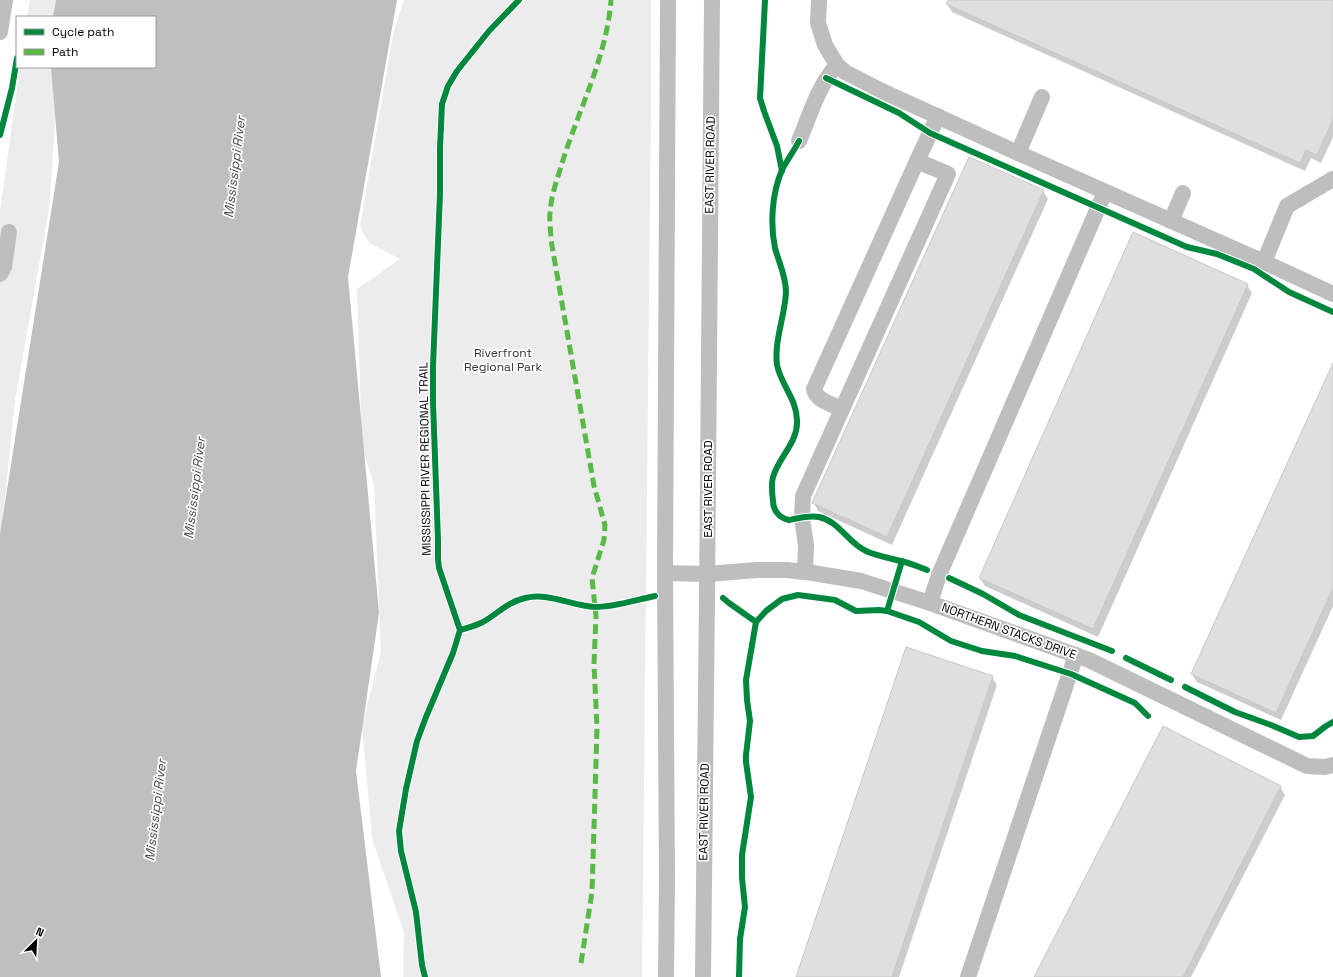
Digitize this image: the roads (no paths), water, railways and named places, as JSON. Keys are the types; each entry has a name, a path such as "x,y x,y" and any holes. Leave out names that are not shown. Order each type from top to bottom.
{"street":[{"path":"0,32 4,0"},
{"path":"668,0 665,574 667,871 666,969 672,977"},
{"name":"EAST RIVER ROAD","path":"703,977 708,574 712,0"},
{"path":"819,0 818,23 825,45 838,66 845,72 884,92 1018,153 1333,294"},
{"path":"799,141 826,78 838,66"},
{"path":"1018,153 1042,97"},
{"path":"842,409 818,398 814,389 938,116"},
{"path":"805,572 806,545 802,518 803,496 948,174 918,161"},
{"path":"1264,262 1287,206 1333,178"},
{"path":"930,603 939,575 1105,192"},
{"path":"1171,221 1183,193"},
{"path":"0,274 4,267 9,232"},
{"name":"NORTHERN STACKS DRIVE","path":"665,574 708,574 757,570 787,570 861,581 930,603 1089,660 1307,766 1325,767 1333,765"},
{"path":"968,977 1076,655"}],"water":[{"name":"Mississippi River","path":"56,0 397,0 348,277 379,613 356,771 381,977 0,977 0,534 59,162 51,68 156,68 156,16 53,16"}],"park label":[{"name":"Riverfront Regional Park","path":"503,360"}]}
